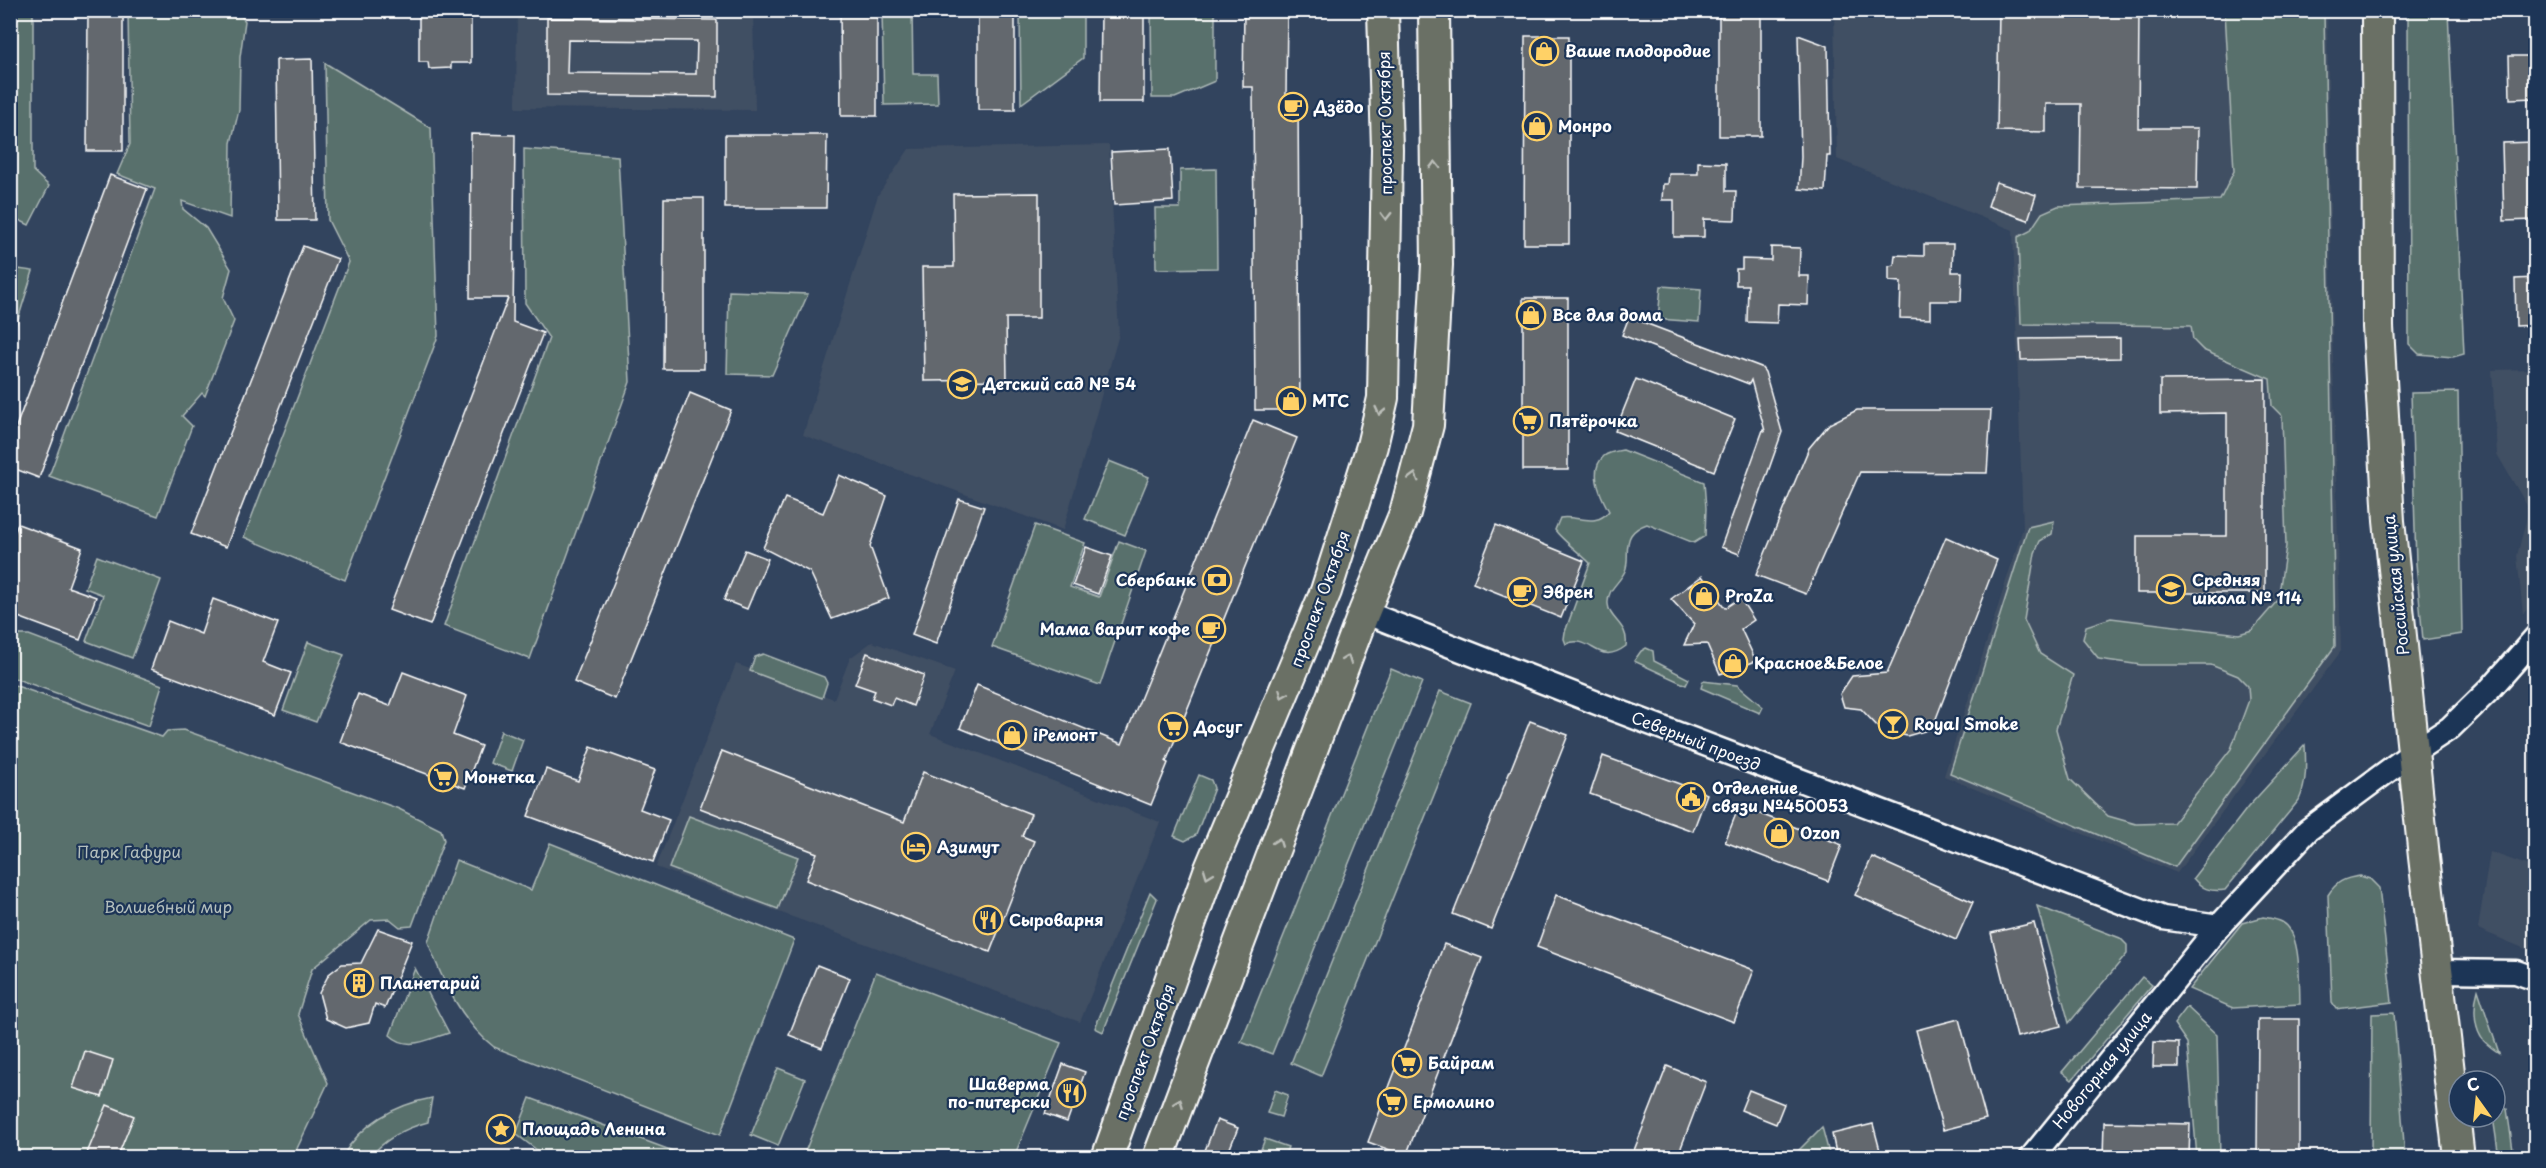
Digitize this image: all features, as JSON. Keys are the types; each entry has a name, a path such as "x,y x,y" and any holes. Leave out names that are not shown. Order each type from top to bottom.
{"main road":[{"name":"проспект Октября","path":"1107,1158 1209,871 1326,591 1372,446 1383,398 1387,149 1383,10"},
{"path":"1158,1158 1364,612 1405,513 1428,425 1437,266 1434,10"},
{"name":"Российская улица","path":"2377,10 2379,364 2389,521 2415,751 2424,857 2459,1158"}],"street":[{"name":"Северный проезд","path":"1364,612 1613,710 2163,918 2219,926"},
{"path":"2415,751 2451,728 2490,689 2535,637"},
{"name":"Новогорная улица","path":"2031,1158 2219,926 2308,830 2415,751"},
{"path":"2438,971 2516,972 2535,979"}],"shaded area":[{"path":"517,11 753,11 755,110 516,108"},
{"path":"1834,11 2327,11 2332,326 2341,651 2177,873 1944,776 2023,528 2013,230 1837,159"},
{"name":"Детский сад № 54","path":"1109,145 1119,334 1063,530 803,435 878,195 909,149"},
{"path":"2535,369 2535,600 2523,614 2517,556 2529,509 2497,454 2492,370"},
{"path":"872,642 955,671 930,734 1160,822 1080,1022 656,867 736,664 834,699 850,658"},
{"path":"2490,852 2535,868 2535,953 2478,929"}],"green space":[{"path":"11,10 33,11 33,171 49,186 29,225 13,217 11,222"},
{"path":"128,11 237,11 245,21 240,57 239,110 231,143 230,218 182,201 183,209 206,228 231,269 223,298 234,321 205,396 202,393 182,416 192,426 158,516 49,476 155,189 117,174 130,144"},
{"path":"882,11 912,11 913,74 937,74 938,104 884,105"},
{"path":"1020,11 1083,11 1083,58 1021,104"},
{"path":"1151,11 1215,11 1215,81 1175,98 1152,98"},
{"path":"2225,11 2324,11 2335,646 2175,867 1950,773 2028,527 2054,521 2052,534 2040,541 2035,553 2024,620 2040,654 2073,675 2056,729 2070,779 2108,816 2136,824 2173,823 2231,749 2249,700 2248,686 2238,676 2211,665 2141,665 2099,659 2083,639 2086,626 2111,618 2239,634 2252,630 2278,600 2286,546 2282,416 2272,406 2270,379 2203,350 2193,340 2191,326 2021,324 2018,237 2030,231 2042,213 2058,206 2220,200 2234,171"},
{"path":"2408,11 2448,11 2464,354 2453,357 2419,354 2409,344"},
{"path":"325,63 431,128 438,336 345,580 244,537 349,262 328,220"},
{"path":"524,149 618,156 630,382 530,659 444,626 549,338 525,303"},
{"path":"1216,169 1217,268 1156,269 1155,208 1180,208 1180,170"},
{"path":"10,268 33,271 11,342"},
{"path":"1661,286 1701,289 1699,322 1658,319"},
{"path":"729,291 808,294 772,375 727,374"},
{"path":"2458,392 2462,634 2423,640 2416,563 2411,393"},
{"path":"1623,450 1704,482 1705,536 1694,543 1647,524 1633,533 1629,539 1625,571 1611,590 1608,599 1609,609 1625,632 1626,646 1616,652 1608,653 1582,643 1566,644 1565,632 1590,563 1555,530 1560,518 1592,520 1604,516 1609,511 1598,484 1597,469 1604,456"},
{"path":"1109,461 1149,477 1125,535 1085,519"},
{"path":"1035,525 1085,543 1070,587 1099,597 1119,541 1146,551 1100,685 992,647"},
{"path":"97,556 161,580 132,658 86,641 103,595 85,588"},
{"path":"11,635 29,635 162,685 149,726 11,677"},
{"path":"308,642 344,655 316,722 283,710"},
{"path":"1646,648 1653,651 1654,661 1689,679 1686,685 1634,661"},
{"path":"763,654 824,677 827,683 822,698 750,671 755,657"},
{"path":"1391,669 1422,682 1272,1054 1241,1042"},
{"path":"1703,681 1737,685 1763,707 1760,713 1701,688"},
{"name":"Волшебный мир","path":"11,684 162,737 167,731 184,730 399,809 441,830 444,840 412,926 400,927 390,919 371,920 312,969 298,1014 328,1083 293,1157 11,1158"},
{"path":"1440,691 1471,703 1321,1076 1291,1063"},
{"path":"501,731 523,740 512,771 490,763"},
{"path":"2305,745 2305,780 2299,800 2225,890 2215,891 2200,885 2193,878 2248,807"},
{"path":"1199,775 1211,780 1214,788 1196,835 1185,841 1174,836"},
{"path":"689,816 798,857 778,909 669,868"},
{"path":"550,843 794,940 720,1135 494,1047 472,1025 454,999 428,942 456,860 531,890"},
{"path":"2360,876 2370,879 2379,888 2392,1002 2336,1009 2332,1003 2328,895 2341,881"},
{"path":"1150,892 1157,899 1103,1032 1095,1028"},
{"path":"2037,906 2120,938 2127,945 2127,954 2069,1023"},
{"path":"2263,917 2282,922 2293,936 2298,959 2300,1004 2233,1008 2189,989 2242,923"},
{"path":"415,968 449,1033 418,1043 404,1043 390,1035"},
{"path":"876,972 1061,1043 1014,1157 803,1157"},
{"path":"2142,977 2152,985 2072,1080 2062,1072"},
{"path":"2478,990 2499,1053 2484,1041 2478,1032 2475,1014"},
{"path":"2187,1007 2217,1035 2220,1157 2197,1157 2187,1043 2174,1024"},
{"path":"2394,1013 2405,1157 2371,1157 2372,1014"},
{"path":"778,1068 805,1079 778,1146 751,1135"},
{"path":"1275,1090 1288,1095 1281,1117 1267,1113"},
{"path":"432,1098 428,1122 396,1135 370,1157 342,1157 359,1135 380,1118 418,1101"},
{"path":"530,1098 689,1157 546,1157 516,1134"},
{"path":"2507,1109 2514,1157 2499,1157 2495,1129 2507,1129"},
{"path":"1822,1127 1830,1157 1792,1157"},
{"path":"1265,1139 1288,1147 1284,1157 1258,1157"}],"building":[{"path":"88,10 123,10 123,151 87,151"},
{"path":"419,10 471,10 471,63 451,63 451,68 429,69 428,62 419,62"},
{"path":"840,10 877,10 877,116 841,116"},
{"path":"978,10 1015,10 1015,110 978,110"},
{"path":"1101,10 1144,10 1144,102 1100,102"},
{"path":"1244,10 1287,10 1286,97 1298,97 1300,410 1255,410 1253,87 1243,87"},
{"path":"1719,10 1761,10 1761,136 1719,136"},
{"path":"1999,10 2139,10 2138,128 2198,128 2197,189 2080,188 2081,104 2046,104 2046,132 1997,131"},
{"path":"547,18 717,20 717,97 547,95","holes":["568,40 697,41 696,74 567,73"]},
{"path":"1798,35 1828,46 1830,156 1827,156 1825,191 1799,189 1801,157"},
{"path":"1525,36 1569,36 1569,244 1524,244"},
{"path":"2509,56 2535,56 2535,98 2510,99"},
{"path":"312,59 315,220 278,220 276,60"},
{"path":"471,134 515,135 513,322 543,333 430,625 389,610 508,298 470,298"},
{"path":"725,135 827,135 826,208 725,208"},
{"path":"2535,142 2535,220 2504,221 2502,143"},
{"path":"1170,149 1173,201 1114,205 1111,152"},
{"path":"1698,162 1726,163 1726,191 1736,191 1735,220 1704,219 1704,237 1674,237 1674,200 1662,200 1663,184 1668,184 1669,174 1698,174"},
{"path":"110,175 147,189 39,478 10,467 10,443"},
{"path":"1996,182 2036,195 2028,220 1988,206"},
{"path":"1039,193 1039,318 1006,318 1007,380 924,381 922,267 954,267 953,194"},
{"path":"664,198 704,198 704,369 663,369"},
{"path":"1924,244 1953,244 1952,272 1962,272 1961,301 1930,301 1930,319 1900,318 1901,282 1889,281 1889,266 1894,265 1895,255 1924,256"},
{"path":"303,246 338,259 226,547 191,534"},
{"path":"1771,247 1800,248 1799,276 1809,276 1808,305 1778,304 1777,323 1747,322 1748,285 1736,285 1736,269 1742,269 1742,259 1771,260"},
{"path":"2535,278 2535,325 2516,326 2515,279"},
{"path":"1523,298 1568,298 1568,470 1523,470"},
{"path":"1629,317 1761,367 1765,372 1782,432 1739,554 1721,547 1763,430 1765,431 1751,380 1749,384 1622,335"},
{"path":"2120,338 2120,358 2021,360 2020,339"},
{"path":"1636,379 1735,419 1714,471 1615,431"},
{"path":"2265,379 2265,593 2137,593 2137,536 2227,536 2227,413 2160,414 2160,380"},
{"path":"690,393 731,410 615,699 574,682"},
{"path":"1857,410 1991,410 1987,473 1860,472 1806,594 1756,575 1809,448 1829,424"},
{"path":"1253,420 1297,438 1166,762 1168,763 1151,805 960,728 977,685 1122,744"},
{"path":"839,475 887,496 870,546 889,598 832,619 810,572 763,548 785,498 823,513"},
{"path":"959,499 984,507 936,644 912,635"},
{"path":"18,524 82,548 68,587 96,597 80,640 10,614 10,544"},
{"path":"1496,525 1584,561 1561,618 1473,583"},
{"path":"1946,537 1997,560 1932,729 1907,736 1881,730 1861,709 1844,707 1840,694 1852,676 1887,673"},
{"path":"1086,547 1112,556 1098,594 1073,585"},
{"path":"745,550 768,559 747,609 724,600"},
{"path":"1702,576 1725,608 1740,598 1754,620 1741,629 1756,661 1720,674 1707,644 1684,645 1694,624 1671,599"},
{"path":"213,599 278,623 263,662 291,673 275,715 151,669 168,621 201,634"},
{"path":"867,653 924,675 913,706 894,698 891,705 872,698 875,691 855,684"},
{"path":"403,672 467,696 453,735 481,746 465,788 340,742 358,694 390,706"},
{"path":"1530,721 1568,735 1491,929 1453,914"},
{"path":"591,747 655,770 640,809 669,820 653,862 528,816 546,769 578,781"},
{"name":"Азимут","path":"722,751 904,822 923,772 1031,814 1022,836 1034,841 990,952 806,880 817,853 700,808"},
{"path":"1603,756 1707,794 1693,831 1590,794"},
{"path":"1739,806 1842,845 1828,881 1725,842"},
{"path":"1872,857 1973,902 1956,940 1855,895"},
{"path":"1556,895 1754,970 1734,1022 1537,947"},
{"path":"2034,923 2061,1026 2017,1037 1991,933"},
{"name":"Планетарий","path":"378,929 412,941 385,1008 375,1004 369,1023 346,1028 326,1019 319,993 329,974 342,964 361,963"},
{"path":"1444,944 1482,958 1406,1156 1368,1142"},
{"path":"817,965 850,978 822,1048 789,1035"},
{"path":"1959,1019 1986,1119 1943,1130 1916,1030"},
{"path":"2258,1019 2299,1019 2299,1158 2257,1158"},
{"path":"2154,1042 2179,1043 2179,1067 2153,1067"},
{"path":"85,1051 113,1060 102,1097 73,1088"},
{"path":"1063,1064 1085,1072 1067,1122 1045,1114"},
{"path":"1667,1066 1706,1082 1677,1158 1631,1158"},
{"path":"1749,1090 1784,1104 1776,1124 1741,1110"},
{"path":"107,1105 134,1116 117,1158 85,1158"},
{"path":"1217,1120 1238,1128 1226,1158 1202,1158"},
{"path":"2104,1122 2190,1124 2189,1158 2103,1158"},
{"path":"1873,1124 1882,1158 1837,1158 1832,1134"}],"place":[{"name":"Ваше плодородие","path":"1544,51"},
{"name":"Дзёдо","path":"1293,107"},
{"name":"Монро","path":"1537,126"},
{"name":"Все для дома","path":"1531,315"},
{"name":"Детский сад № 54","path":"962,384"},
{"name":"МТС","path":"1291,401"},
{"name":"Пятёрочка","path":"1528,421"},
{"name":"Сбербанк","path":"1217,580"},
{"name":"Средняя школа № 114","path":"2171,589"},
{"name":"Эврен","path":"1522,592"},
{"name":"ProZa","path":"1704,596"},
{"name":"Мама варит кофе","path":"1211,629"},
{"name":"Красное&Белое","path":"1733,663"},
{"name":"Royal Smoke","path":"1893,724"},
{"name":"Досуг","path":"1173,727"},
{"name":"iРемонт","path":"1012,735"},
{"name":"Монетка","path":"443,777"},
{"name":"Отделение связи №450053","path":"1691,797"},
{"name":"Ozon","path":"1779,833"},
{"name":"Азимут","path":"916,847"},
{"name":"Сыроварня","path":"988,920"},
{"name":"Планетарий","path":"359,983"},
{"name":"Байрам","path":"1407,1063"},
{"name":"Шаверма по-питерски","path":"1071,1093"},
{"name":"Ермолино","path":"1392,1102"},
{"name":"Площадь Ленина","path":"501,1129"}],"park label":[{"name":"Парк Гафури","path":"129,852"}]}
